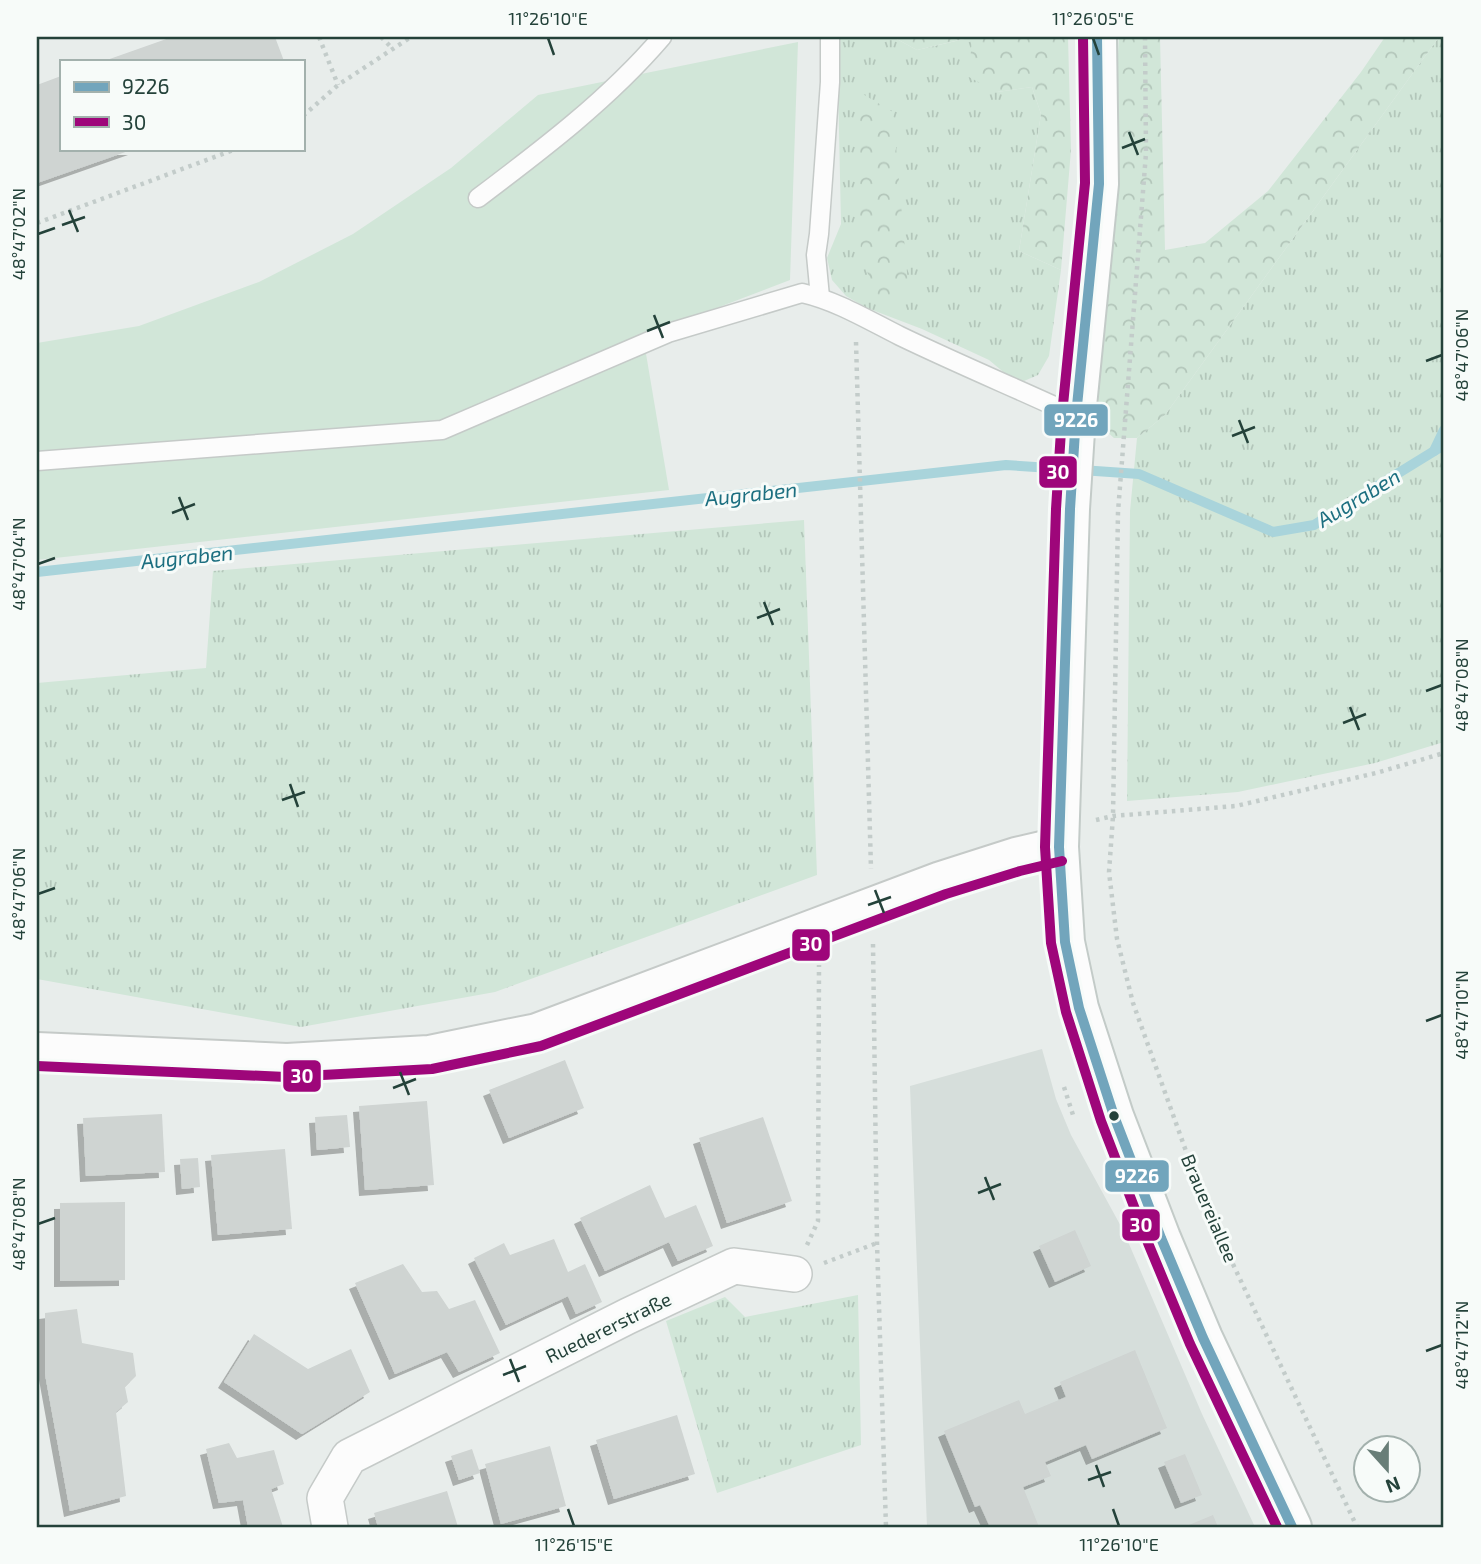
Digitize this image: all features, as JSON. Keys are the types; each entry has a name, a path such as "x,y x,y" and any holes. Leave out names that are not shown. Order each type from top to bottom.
{"main road":[{"path":"1097,37 1100,184 1070,509 1059,847 1065,942 1079,1007 1114,1116 1161,1238 1203,1338 1292,1527"},
{"path":"38,1059 286,1063 429,1055 537,1033 873,918 1016,857 1059,847"}],"street":[{"name":"Ruedererstraße","path":"330,1527 325,1498 349,1457 628,1316 734,1266 794,1274"}],"lane":[{"path":"478,198 545,148 636,68 662,37"},
{"path":"820,297 816,255 820,234 830,82 830,37"},
{"path":"37,461 442,430 668,333 802,293 820,297 855,313 1076,426"}],"path":[{"path":"319,37 338,85"},
{"path":"381,37 393,49"},
{"path":"304,115 338,85 411,37"},
{"name":"Brauereiallee","path":"1145,37 1146,153 1118,512 1113,816 1109,872 1117,939 1133,1003 1206,1207 1357,1527"},
{"path":"37,223 233,150"},
{"path":"855,313 873,918 877,1243 886,1527"},
{"path":"1113,816 1236,806 1376,774 1444,753"},
{"path":"794,1274 818,1221 819,952"},
{"path":"794,1274 877,1243"}],"shaded area":[{"path":"1042,1049 1056,1099 1071,1135 1123,1230 1202,1414 1255,1527 927,1527 910,1086"}],"green space":[{"path":"837,37 893,37 917,50 973,37 997,92 1032,87 1041,114 1019,251 1061,270 1049,356 1038,375 1024,381 1007,375 989,360 922,329 867,308 846,296 832,280 827,258 841,224"},
{"path":"893,37 972,37 917,50"},
{"path":"972,37 1068,37 1071,150 1061,270 1019,251 1041,114 1032,87 997,92 969,77"},
{"path":"1119,37 1160,37 1165,250 1205,243 1268,191 1385,37 1439,37 1165,415 1137,438 1114,438 1097,423"},
{"path":"1439,37 1444,37 1444,742 1375,763 1238,792 1127,801 1130,511 1137,438 1165,415"},
{"path":"798,42 790,280 643,336 669,490 37,560 37,343 139,326 259,282 353,234 451,168 538,95"},
{"path":"856,90 893,112 908,284 891,306 883,306 861,259"},
{"path":"804,520 817,875 495,992 301,1027 37,979 37,683 206,668 213,571"},
{"path":"858,1295 861,1445 717,1493 666,1321 725,1297 745,1317"}],"building":[{"path":"172,37 275,37 284,60 107,60"},
{"path":"60,76 60,150 131,150 37,183 37,85"},
{"path":"565,1060 584,1108 509,1138 489,1090"},
{"path":"427,1101 434,1185 365,1190 359,1106"},
{"path":"162,1114 165,1172 86,1176 83,1118"},
{"path":"347,1115 350,1147 317,1150 315,1117"},
{"path":"763,1117 792,1201 727,1223 699,1138"},
{"path":"285,1149 292,1229 218,1235 211,1155"},
{"path":"198,1158 200,1187 182,1189 180,1159"},
{"path":"650,1185 665,1218 696,1205 713,1246 678,1261 669,1242 605,1271 580,1218"},
{"path":"125,1202 125,1280 60,1281 60,1203"},
{"path":"1075,1230 1091,1266 1055,1282 1039,1246"},
{"path":"554,1239 568,1272 585,1264 602,1302 576,1314 568,1296 506,1325 474,1258 504,1243 510,1255"},
{"path":"403,1264 422,1292 437,1291 449,1309 475,1300 500,1353 459,1372 447,1352 395,1374 355,1283"},
{"path":"77,1309 82,1343 133,1353 136,1376 125,1387 128,1402 116,1412 126,1496 70,1511 45,1374 45,1313"},
{"path":"254,1334 308,1369 351,1349 370,1392 302,1434 224,1382"},
{"path":"1135,1350 1167,1428 1092,1459 1086,1445 1045,1462 1051,1476 1023,1487 1039,1527 990,1527 980,1505 975,1507 944,1431 1019,1400 1025,1414 1066,1397 1060,1382"},
{"path":"677,1415 695,1474 614,1499 596,1440"},
{"path":"229,1443 237,1458 274,1450 284,1484 271,1489 283,1527 248,1527 243,1500 219,1503 206,1449"},
{"path":"550,1446 566,1506 501,1524 485,1464"},
{"path":"472,1449 480,1473 459,1480 451,1456"},
{"path":"1185,1454 1202,1495 1181,1503 1164,1462"},
{"path":"447,1491 458,1527 378,1527 374,1513"},
{"path":"1213,1515 1218,1527 1184,1527"}],"waterway":[{"name":"Augraben","path":"1434,451 1444,430"},
{"name":"Augraben","path":"1081,470 1139,474 1273,532 1314,525 1444,445"},
{"name":"Augraben","path":"37,572 1006,465 1066,469"}],"transit line":[{"name":"30","path":"1083,37 1085,183 1062,415 1056,509 1045,847 1051,943 1066,1012 1101,1121 1148,1243 1190,1344 1277,1527"},
{"name":"9226","path":"1097,37 1099,184 1076,416 1070,509 1059,847 1065,942 1079,1008 1114,1116 1161,1238 1203,1338 1292,1527"},
{"name":"30","path":"37,1066 286,1077 432,1069 541,1046 946,894 1062,861"}]}
